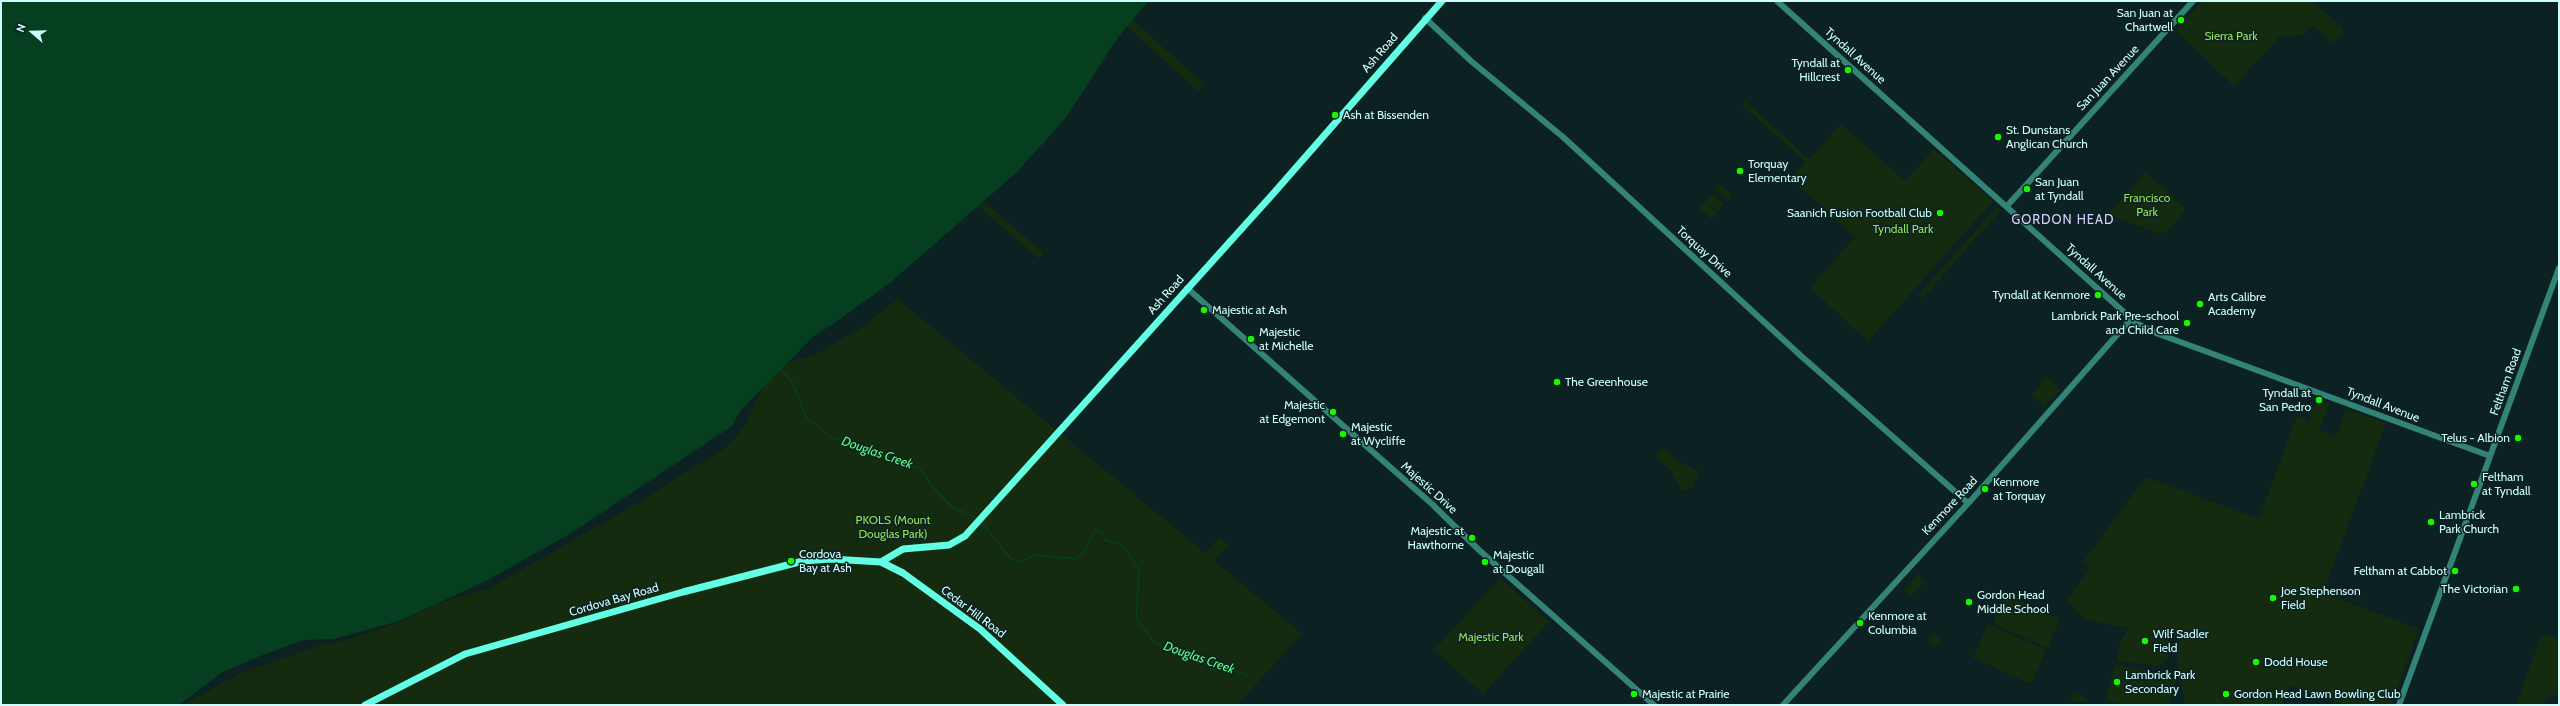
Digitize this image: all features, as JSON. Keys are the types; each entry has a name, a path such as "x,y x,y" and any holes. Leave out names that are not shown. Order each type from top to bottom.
{"main road":[{"name":"Ash Road","path":"881,562 903,549 948,545 965,536 1293,171 1425,18 1442,1"},
{"name":"Cordova Bay Road","path":"365,705 465,654 635,604 803,561 831,559 881,562"},
{"name":"Cedar Hill Road","path":"881,562 904,573 980,629 1063,705"}],"street":[{"name":"Tyndall Avenue","path":"1777,1 2132,319 2156,333 2490,456"},
{"name":"San Juan Avenue","path":"2007,206 2193,1"},
{"name":"Torquay Drive","path":"1425,18 1471,61 1563,137 1800,355 1968,503"},
{"name":"Feltham Road","path":"2399,705 2559,268"},
{"name":"Majestic Drive","path":"1187,288 1432,504 1490,560 1654,705"},
{"name":"Kenmore Road","path":"1783,705 1968,503 2132,319"}],"green space":[{"name":"Sierra Park","path":"2202,1 2312,1 2342,27 2343,32 2333,43 2313,25 2303,35 2280,36 2234,86 2177,32 2178,27"},
{"path":"1132,19 1205,85 1198,91 1126,26"},
{"name":"Tyndall Park","path":"1745,101 1809,159 1841,124 1905,181 1934,149 1993,201 1868,341 1810,288 1855,237 1791,179 1806,162 1742,105"},
{"name":"Francisco Park","path":"2146,172 2185,208 2175,223 2164,233 2156,233 2108,214"},
{"path":"1720,184 1732,194 1728,201 1715,189"},
{"path":"1712,194 1724,204 1718,211 1706,201"},
{"path":"1705,201 1717,212 1711,219 1699,208"},
{"path":"984,202 1044,253 1039,259 979,207"},
{"name":"Tyndall Park","path":"1997,207 2001,210 1923,298 1919,294"},
{"name":"PKOLS (Mount Douglas Park)","path":"898,299 1205,553 1220,538 1228,545 1214,560 1302,634 1237,705 183,705 238,674 318,646 340,642 401,622 439,603 488,589 631,507 728,446 745,426 759,394 779,364 809,357 832,347 839,340 856,332"},
{"path":"2047,377 2058,387 2059,391 2044,407 2031,395"},
{"path":"2317,399 2330,403 2319,430 2336,436 2346,409 2386,423 2323,593 2419,629 2391,705 2345,705 2291,686 2288,687 2282,705 2185,705 2177,658 2181,637 2168,635 2168,658 2160,666 2117,661 2120,643 2129,628 2081,619 2082,617 2067,600 2089,570 2083,562 2146,477 2259,519 2297,416 2309,420"},
{"path":"1663,447 1681,463 1699,471 1693,487 1682,492 1672,472 1655,457"},
{"path":"1918,575 1925,581 1912,595 1907,594 1904,590"},
{"name":"Majestic Park","path":"1500,578 1549,622 1483,694 1434,650"},
{"path":"2005,595 2060,619 2048,648 1993,624"},
{"path":"1988,624 2046,650 2031,684 1973,658"},
{"path":"2542,634 2559,639 2559,695 2547,698 2540,705 2516,705"},
{"path":"1934,635 1938,637 1940,641 1938,645 1934,647 1930,645 1928,641 1930,637"},
{"path":"2115,664 2176,679 2169,705 2125,705 2106,700"},
{"path":"2073,692 2082,694 2087,702 2071,701"}],"shaded area":[{"path":"1,1 1148,1 1119,36 1065,119 1016,173 891,282 813,337 740,411 732,426 573,532 488,580 399,621 334,639 304,640 260,656 221,673 179,705 1,705"}],"waterway":[{"name":"Douglas Creek","path":"781,370 793,383 806,417 830,437 919,468 937,492 953,508 977,518"},
{"name":"Douglas Creek","path":"981,522 1011,559 1020,562 1035,555 1076,559 1084,552 1094,531 1100,531 1106,541 1119,544 1126,549 1139,571 1136,618 1155,643 1247,675"}],"place":[{"name":"San Juan at Chartwell","path":"2181,20"},
{"name":"Tyndall at Hillcrest","path":"1848,70"},
{"name":"Ash at Bissenden","path":"1335,115"},
{"name":"St. Dunstans Anglican Church","path":"1998,137"},
{"name":"Torquay Elementary","path":"1740,171"},
{"name":"San Juan at Tyndall","path":"2027,189"},
{"name":"Saanich Fusion Football Club","path":"1940,213"},
{"name":"Tyndall at Kenmore","path":"2098,295"},
{"name":"Arts Calibre Academy","path":"2200,304"},
{"name":"Majestic at Ash","path":"1204,310"},
{"name":"Lambrick Park Pre-school and Child Care","path":"2187,323"},
{"name":"Majestic at Michelle","path":"1251,339"},
{"name":"The Greenhouse","path":"1557,382"},
{"name":"Tyndall at San Pedro","path":"2319,400"},
{"name":"Majestic at Edgemont","path":"1333,412"},
{"name":"Majestic at Wycliffe","path":"1343,434"},
{"name":"Telus - Albion","path":"2518,438"},
{"name":"Feltham at Tyndall","path":"2474,484"},
{"name":"Kenmore at Torquay","path":"1985,489"},
{"name":"Lambrick Park Church","path":"2431,522"},
{"name":"Majestic at Hawthorne","path":"1472,538"},
{"name":"Cordova Bay at Ash","path":"791,561"},
{"name":"Majestic at Dougall","path":"1485,562"},
{"name":"Feltham at Cabbot","path":"2455,571"},
{"name":"The Victorian","path":"2516,589"},
{"name":"Joe Stephenson Field","path":"2273,598"},
{"name":"Gordon Head Middle School","path":"1969,602"},
{"name":"Kenmore at Columbia","path":"1860,623"},
{"name":"Wilf Sadler Field","path":"2145,641"},
{"name":"Dodd House","path":"2256,662"},
{"name":"Lambrick Park Secondary","path":"2117,682"},
{"name":"Majestic at Prairie","path":"1634,694"},
{"name":"Gordon Head Lawn Bowling Club","path":"2226,694"}],"district":[{"name":"GORDON HEAD","path":"2063,220"}]}
